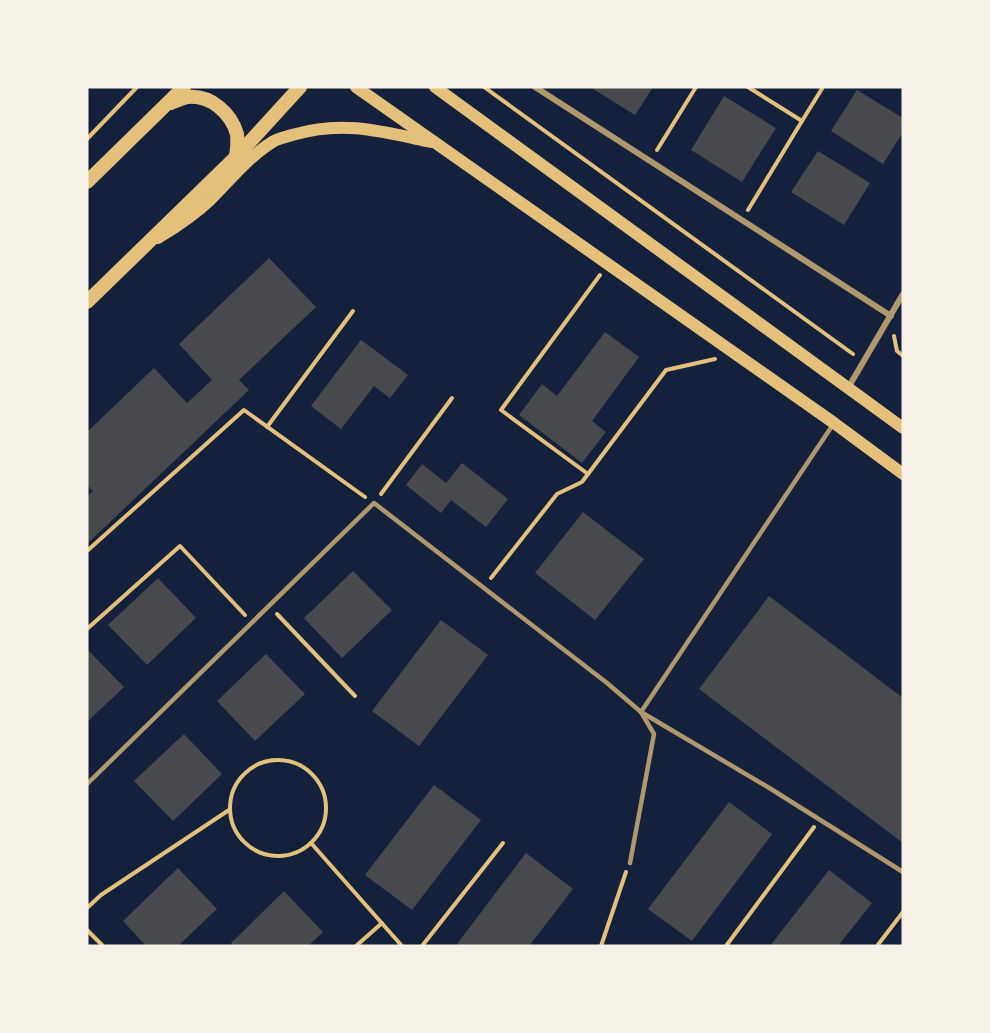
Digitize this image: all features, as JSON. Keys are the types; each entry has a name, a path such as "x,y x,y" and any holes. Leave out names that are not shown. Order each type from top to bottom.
{"main road":[{"path":"167,104 169,87"},
{"path":"87,182 184,87"},
{"path":"87,302 236,157 300,87"},
{"path":"356,87 737,354 903,474"},
{"path":"435,87 903,428"},
{"path":"448,87 463,107"},
{"path":"167,104 187,97 202,97 218,106 227,113 236,132 238,141 236,157"},
{"path":"145,247 187,220 245,164 275,141 307,131 340,126 373,129 436,143"}],"street":[{"path":"535,87 891,316"},
{"path":"848,388 903,294"}],"lane":[{"path":"641,711 834,423"},
{"path":"87,784 374,503 607,682 641,711 903,872"},
{"path":"630,863 654,734 641,711"}],"path":[{"path":"87,139 137,87"},
{"path":"484,87 864,362"},
{"path":"650,161 696,87"},
{"path":"748,87 802,121"},
{"path":"741,220 823,87"},
{"path":"588,474 501,410 608,265"},
{"path":"267,427 353,311"},
{"path":"484,588 557,494 582,482 666,370 737,354"},
{"path":"87,551 244,410 374,503 452,398"},
{"path":"87,629 180,546 252,622"},
{"path":"269,606 355,696"},
{"path":"281,760 296,763 310,772 320,784 325,799 326,816 321,831 311,843 297,852 282,856 267,855 252,849 240,839 232,825 229,810 231,794 238,780 250,768 264,762 281,760"},
{"path":"87,908 101,895 229,810"},
{"path":"726,946 820,820"},
{"path":"311,843 402,946"},
{"path":"422,946 503,843"},
{"path":"600,946 630,863"},
{"path":"877,946 903,912"},
{"path":"356,946 382,923"},
{"path":"87,930 102,946"}],"building":[{"path":"590,87 653,87 635,115"},
{"path":"857,90 903,118 903,132 883,164 831,131"},
{"path":"724,96 776,128 742,182 691,150"},
{"path":"818,151 870,183 844,225 791,192"},
{"path":"269,258 316,307 239,380 249,390 87,544 87,497 93,491 87,485 87,432 154,368 187,403 212,380 179,344"},
{"path":"605,332 639,357 592,421 606,432 582,463 519,415 542,384 557,396"},
{"path":"361,340 408,375 390,398 374,386 341,429 311,406"},
{"path":"462,463 508,499 486,527 451,500 441,513 406,485 422,464 446,483"},
{"path":"583,512 644,559 595,620 535,573"},
{"path":"353,571 392,610 342,658 304,618"},
{"path":"158,578 196,618 147,665 108,625"},
{"path":"769,596 903,698 903,843 699,689"},
{"path":"441,620 488,655 419,746 372,711"},
{"path":"87,649 124,687 87,722"},
{"path":"266,654 305,694 255,741 217,701"},
{"path":"184,734 222,774 173,821 134,781"},
{"path":"434,785 481,820 412,910 365,875"},
{"path":"729,802 772,834 692,941 648,909"},
{"path":"526,853 573,889 529,946 460,946 457,944"},
{"path":"178,868 217,909 178,946 146,946 123,921"},
{"path":"829,870 872,903 838,946 770,946"},
{"path":"284,891 323,932 308,946 234,946 231,943"}]}
